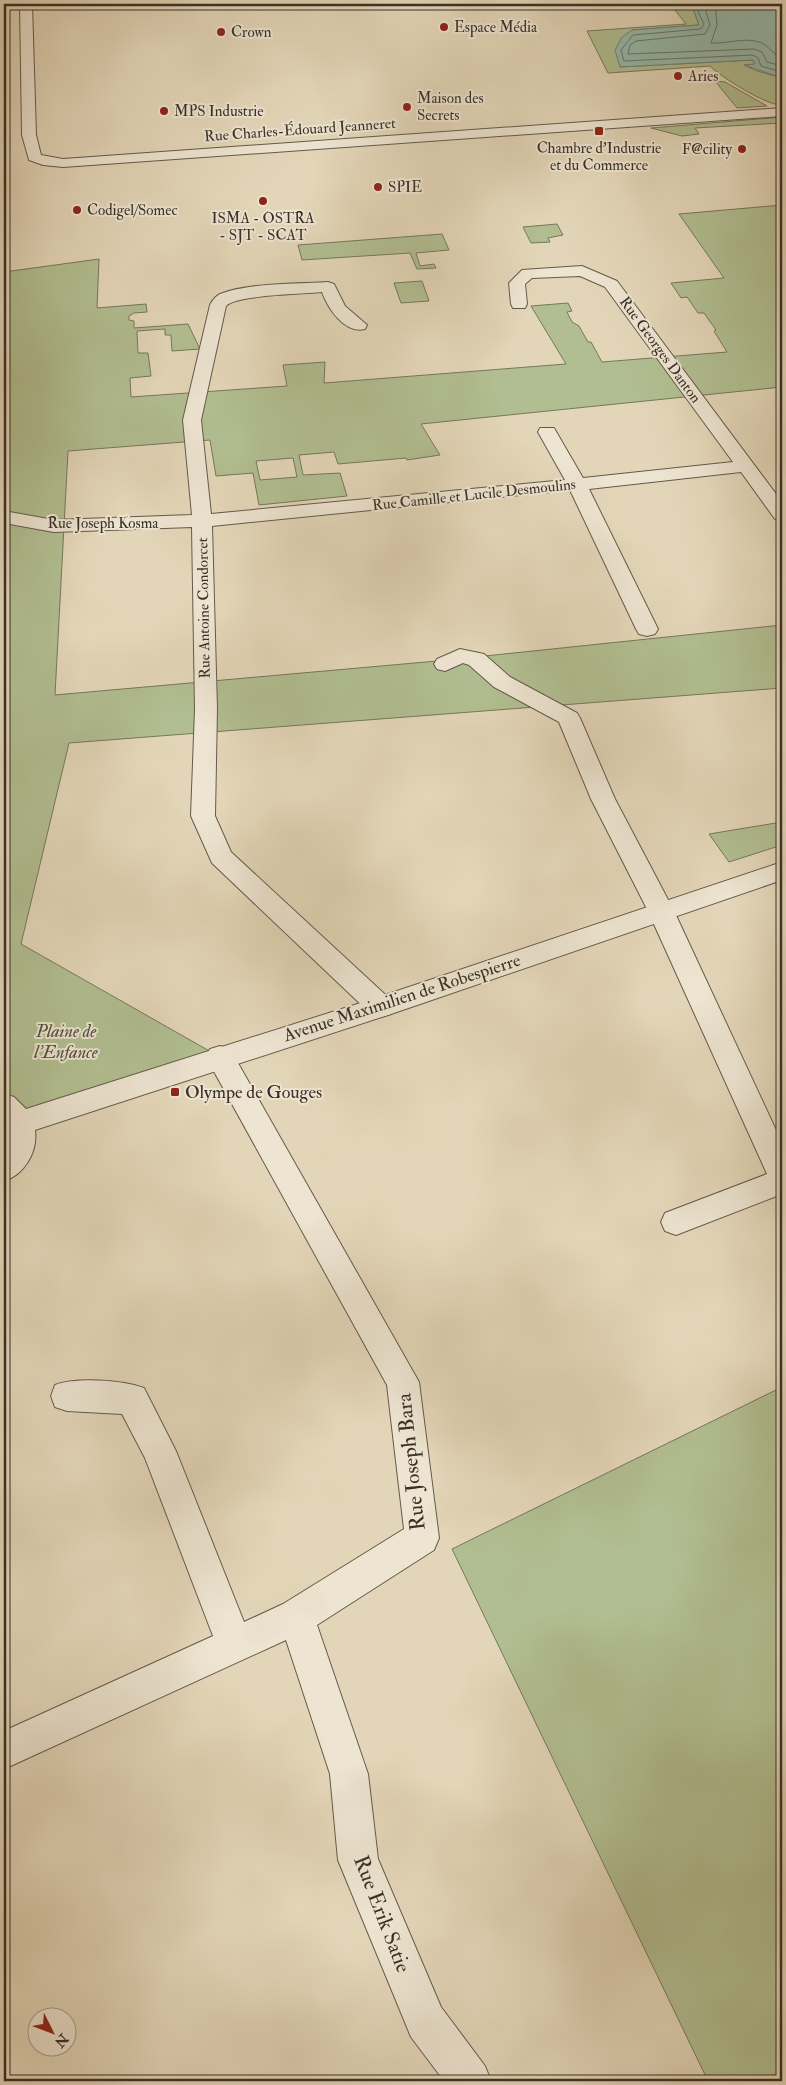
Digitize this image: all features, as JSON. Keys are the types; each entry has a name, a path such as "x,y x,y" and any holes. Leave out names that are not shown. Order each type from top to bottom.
{"street":[{"name":"Rue Charles-Édouard Jeanneret","path":"26,4 29,135 34,156 43,161 73,162 782,112"},
{"name":"Rue Georges Danton","path":"519,304 516,283 528,273 582,271 611,284 782,515"},
{"name":"Rue Antoine Condorcet","path":"359,325 342,314 334,306 328,287 251,293 224,298 218,305 192,420 202,521 206,709 203,816 221,857 381,1007"},
{"path":"547,432 577,484 647,629"},
{"name":"Rue Camille et Lucile Desmoulins","path":"202,521 745,466"},
{"name":"Rue Joseph Kosma","path":"4,517 54,526 202,521"},
{"path":"446,664 460,656 476,659 502,682 569,718 603,798 661,911 782,1174"},
{"name":"Avenue Maximilien de Robespierre","path":"12,1114 220,1057 381,1007 782,871"},
{"name":"Rue Joseph Bara","path":"4,1750 296,1618 422,1538 403,1382 220,1057"},
{"path":"4,1169 18,1152 22,1137 12,1114"},
{"path":"676,1222 782,1181"},
{"path":"67,1396 132,1399 159,1451 235,1645"},
{"name":"Rue Erik Satie","path":"296,1618 349,1774 358,1860 426,2022 470,2081"}],"green space":[{"path":"670,4 699,4 693,8 699,25 632,30 620,67 753,60 755,64 745,65 754,70 782,78 782,105 756,96 710,66 608,73 587,31 686,24"},
{"path":"715,81 725,82 767,106 737,108"},
{"path":"782,117 782,123 695,128 699,134 682,136 651,128"},
{"name":"Plaine de l'Enfance","path":"782,205 782,387 421,424 440,455 407,460 406,458 338,464 334,452 299,455 303,475 340,473 347,496 259,505 253,473 216,476 210,440 68,451 55,695 437,661 782,625 782,688 69,743 21,944 220,1057 14,1113 4,1105 4,272 99,259 97,308 146,304 147,312 134,313 129,316 129,320 134,321 134,328 188,324 200,349 172,351 171,335 165,335 165,329 137,331 138,353 148,353 151,376 130,378 131,397 287,386 283,365 325,362 324,383 566,364 531,306 568,303 572,311 567,312 572,322 579,326 588,342 591,342 602,362 727,352 714,331 716,330 704,313 698,313 687,297 681,298 671,283 724,278 679,214","holes":["293,458 297,477 260,480 256,461"]},
{"path":"557,224 563,235 548,238 550,242 531,243 523,227"},
{"path":"442,234 449,250 416,253 420,266 434,264 436,268 417,269 410,253 302,260 298,245"},
{"path":"422,281 429,301 401,303 394,283"},
{"path":"782,822 782,845 729,862 709,834"},
{"path":"782,1387 782,2081 708,2081 452,1549"}],"water":[{"path":"699,4 782,4 782,78 744,65 755,64 753,60 620,67 615,50 622,37 632,30 699,25 693,8"}],"place":[{"name":"Espace Média","path":"444,27"},
{"name":"Crown","path":"221,32"},
{"name":"Aries","path":"678,76"},
{"name":"Maison des Secrets","path":"407,107"},
{"name":"MPS Industrie","path":"164,111"},
{"name":"Chambre d'Industrie et du Commerce","path":"599,131"},
{"name":"F@cility","path":"742,149"},
{"name":"SPIE","path":"378,187"},
{"name":"ISMA - OSTRA - SJT - SCAT","path":"263,201"},
{"name":"Codigel/Somec","path":"77,210"},
{"name":"Olympe de Gouges","path":"175,1092"}]}
